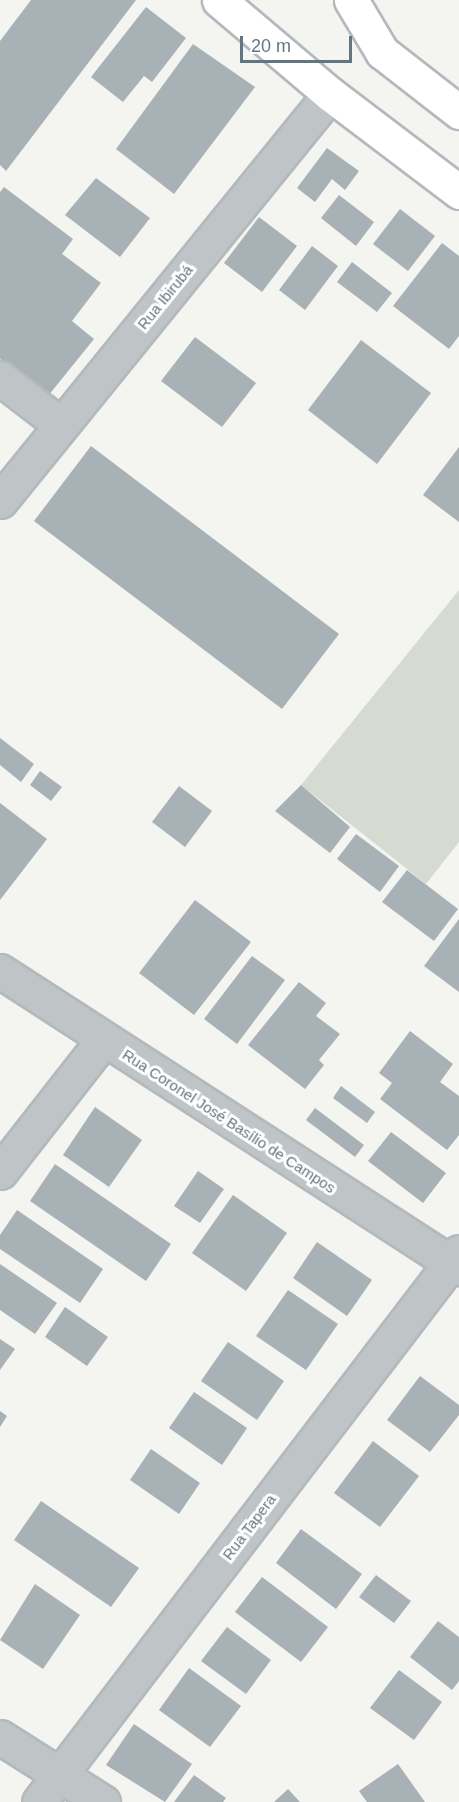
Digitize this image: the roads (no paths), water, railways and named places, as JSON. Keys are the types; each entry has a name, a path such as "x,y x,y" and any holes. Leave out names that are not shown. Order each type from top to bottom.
{"main road":[{"path":"219,0 330,94 459,192"},
{"path":"351,0 382,52 459,112"}],"street":[{"name":"Rua Ibirubá","path":"0,501 330,94"},
{"path":"0,378 61,425"},
{"name":"Rua Coronel José Basílio de Campos","path":"0,971 456,1262"},
{"path":"0,1172 104,1039"},
{"name":"Rua Tapera","path":"39,1802 456,1262"},
{"path":"0,1737 103,1802"}]}
